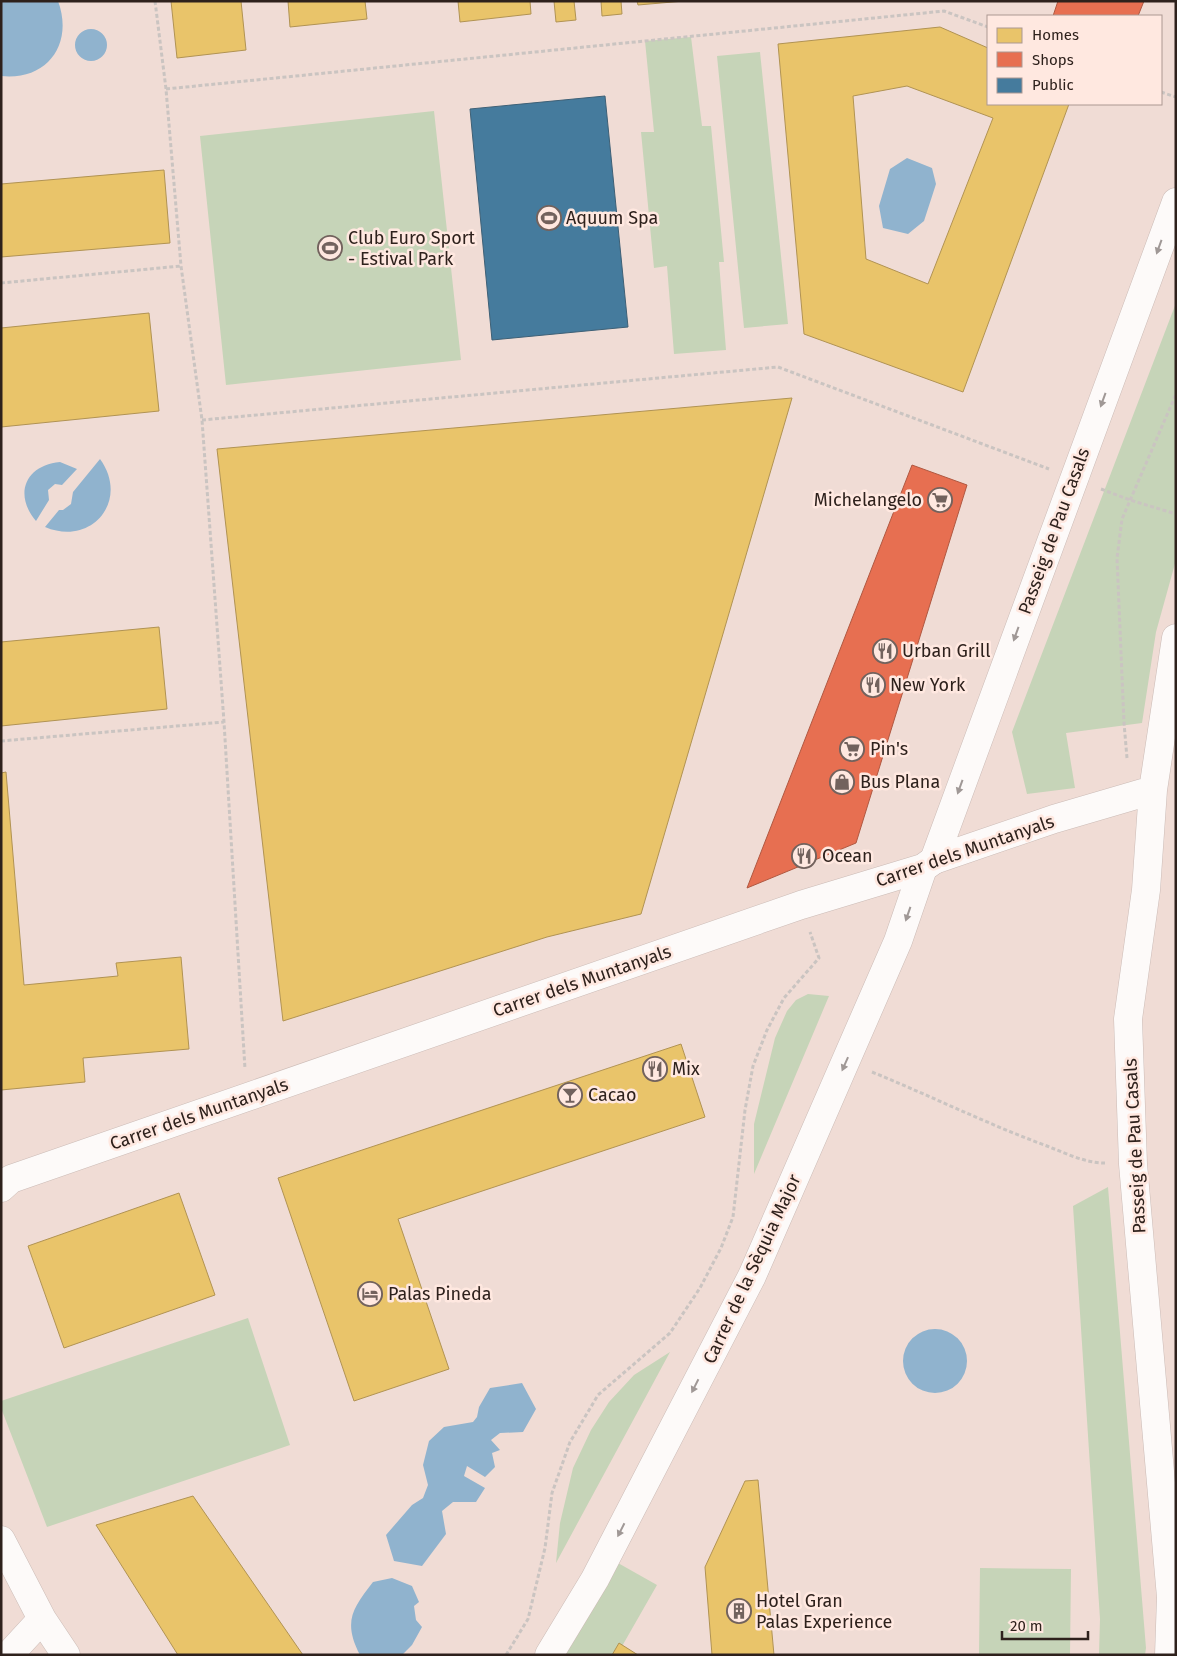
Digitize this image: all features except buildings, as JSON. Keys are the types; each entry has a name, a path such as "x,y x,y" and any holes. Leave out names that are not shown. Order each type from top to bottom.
{"street":[{"name":"Passeig de Pau Casals","path":"928,864 1079,480 1176,202"},
{"name":"Passeig de Pau Casals","path":"1169,1655 1171,1597 1133,1164 1128,1019 1146,890 1153,790 1176,638"},
{"name":"Carrer dels Muntanyals","path":"4,1181 1054,819 1153,790"},
{"name":"Carrer de la Sèquia Major","path":"549,1655 596,1579 752,1276 898,942 928,864"},
{"path":"1,1540 42,1619 66,1655"},
{"path":"9,1655 42,1619"}],"path":[{"path":"155,1 166,89 181,266 202,420 224,722 247,1097"},
{"path":"166,89 944,11 987,27"},
{"path":"1162,92 1176,97"},
{"path":"1,283 181,266"},
{"path":"202,420 778,367 1130,500 1176,514"},
{"path":"1,741 224,722"},
{"path":"506,1655 528,1619 545,1548 552,1493 570,1442 598,1395 670,1332 700,1288 721,1248 733,1217 744,1110 753,1066 767,1030 784,998 819,958 801,906"},
{"path":"846,1061 974,1117 1094,1163 1133,1164"}],"green space":[{"path":"691,37 702,126 711,126 724,262 719,262 726,350 674,354 667,266 654,268 641,132 654,132 645,41"},
{"path":"760,52 788,324 744,328 717,56"},
{"name":"Club Euro Sport - Estival Park","path":"434,111 461,360 226,385 200,136"},
{"path":"1176,303 1176,560 1156,632 1142,723 1066,733 1075,788 1027,794 1012,732"},
{"path":"808,994 829,996 754,1174 754,1124 775,1038 787,1011 796,1000"},
{"path":"1108,1187 1146,1648 1145,1655 1099,1655 1100,1619 1073,1206"},
{"path":"248,1318 290,1445 47,1527 1,1408 1,1401"},
{"path":"670,1352 556,1563 560,1523 573,1468 591,1430 609,1402 634,1375"},
{"path":"618,1563 657,1585 617,1655 561,1655"},
{"path":"980,1568 1071,1569 1070,1655 979,1655"}],"water":[{"path":"1,1 58,1 62,17 62,32 59,45 53,56 43,66 32,72 17,76 1,76"},
{"path":"91,29 97,30 102,34 106,39 106,51 102,56 97,60 91,61 85,60 80,56 76,51 75,45 76,39 80,34 85,30"},
{"path":"907,158 932,168 936,184 924,221 908,234 883,228 879,206 890,169"},
{"path":"100,459 108,475 111,490 108,504 101,516 91,525 78,531 62,532 45,527 59,510 63,510 71,504 73,492"},
{"path":"60,462 77,469 62,485 55,484 48,490 49,500 36,521 25,501 27,482 31,475 39,469 48,464"},
{"path":"935,1329 953,1335 961,1343 967,1361 961,1379 953,1387 935,1393 917,1387 909,1379 903,1361 909,1343 917,1335"},
{"path":"522,1383 536,1409 523,1432 500,1433 491,1440 500,1450 492,1453 495,1467 485,1477 467,1466 464,1476 485,1488 476,1502 453,1502 442,1511 446,1534 422,1566 394,1561 386,1535 412,1505 423,1498 428,1485 423,1465 429,1441 444,1427 473,1422 490,1388"},
{"path":"392,1578 412,1586 419,1602 414,1606 416,1620 422,1627 412,1645 402,1655 360,1655 351,1625 355,1608 373,1582"}],"place":[{"name":"Aquum Spa","path":"549,218"},
{"name":"Club Euro Sport - Estival Park","path":"330,248"},
{"name":"Michelangelo","path":"940,500"},
{"name":"Urban Grill","path":"885,651"},
{"name":"New York","path":"873,685"},
{"name":"Pin's","path":"852,749"},
{"name":"Bus Plana","path":"842,782"},
{"name":"Ocean","path":"804,856"},
{"name":"Mix","path":"655,1069"},
{"name":"Cacao","path":"570,1095"},
{"name":"Palas Pineda","path":"370,1294"},
{"name":"Hotel Gran Palas Experience","path":"739,1611"}]}
